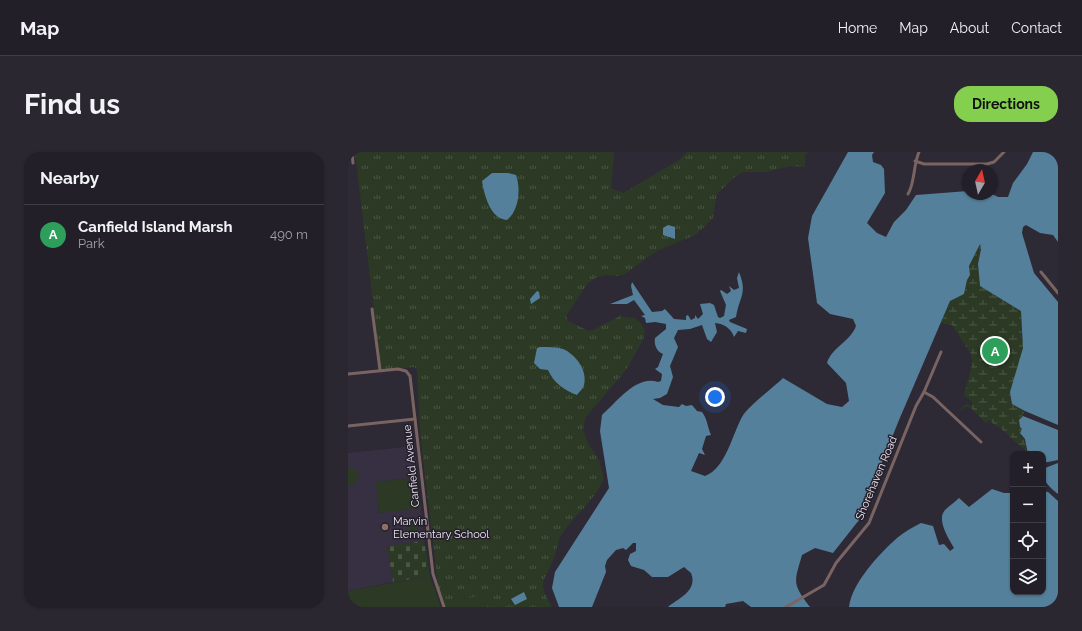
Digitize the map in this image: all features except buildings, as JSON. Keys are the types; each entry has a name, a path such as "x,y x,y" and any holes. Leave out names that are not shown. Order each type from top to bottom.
{"street":[{"path":"352,152 354,163"},
{"path":"908,194 911,189 915,161 919,152"},
{"path":"915,161 924,164 987,164 994,162 1004,152"},
{"path":"1041,272 1058,293"},
{"path":"348,374 380,370 372,309"},
{"name":"Shorehaven Road","path":"786,607 825,584 836,563 869,523 916,406 924,392 941,352"},
{"name":"Canfield Avenue","path":"380,370 398,369 406,371 412,381 432,574 444,607"},
{"path":"924,392 933,398 981,442"},
{"path":"348,426 415,419"}],"shaded area":[{"name":"Marvin Elementary School","path":"415,446 418,477 376,482 379,513 421,508 424,541 387,546 393,582 348,591 348,453"}],"green space":[{"path":"355,152 614,152 611,188 623,193 679,160 687,152 809,152 805,155 805,167 791,166 766,172 744,172 737,175 718,193 713,218 695,235 657,251 625,274 618,276 607,275 597,277 588,283 566,316 568,321 589,331 620,316 634,318 641,323 645,331 643,340 626,370 586,417 583,429 588,443 599,460 604,478 590,501 567,527 559,540 554,557 543,583 544,592 552,607 445,607 438,586 420,433 417,370 415,367 381,370"},
{"path":"980,244 981,248 978,264 980,286 1021,310 1023,348 1012,404 1025,411 1019,421 1022,429 1021,437 1025,439 1027,451 998,426 997,427 989,420 986,423 970,407 961,409 966,404 971,406 973,403 964,395 972,365 971,354 952,325 941,323 950,301 964,294 967,279 970,275 969,266"},
{"path":"348,468 354,468 360,475 353,486 348,485"},
{"path":"418,477 421,508 379,513 376,482"},
{"path":"409,517 417,517 417,535 408,537 407,527 410,526"},
{"path":"424,541 430,576 393,582 387,546"},
{"path":"430,576 441,607 348,607 348,591"},
{"path":"485,595 487,607 450,607 449,601"}],"water":[{"path":"848,152 874,152 872,155 873,162 881,165 884,169 885,193 867,223 877,233 886,237 894,222 906,210 916,195 962,191 962,200 998,200 998,197 1008,197 1013,183 1027,164 1033,152 1058,152 1058,242 1053,235 1040,233 1026,225 1023,227 1022,233 1034,273 1058,302 1058,425 1012,404 1010,392 1023,348 1021,311 980,286 978,264 981,249 980,244 969,266 970,275 967,280 964,294 950,301 899,420 859,520 833,553 815,548 802,555 796,582 800,593 810,607 751,607 743,601 726,604 725,607 668,607 690,589 692,585 691,573 684,567 668,577 652,577 644,570 631,566 628,560 630,554 636,551 636,543 633,543 626,550 623,548 616,550 607,560 605,566 606,572 592,607 559,607 552,588 555,572 609,488 600,431 602,415 627,391 635,386 642,382 661,381 662,374 655,369 658,367 663,354 655,345 655,338 666,329 666,324 655,322 646,323 645,318 641,316 645,315 634,300 627,304 610,304 633,295 631,286 632,282 652,312 662,311 665,309 674,319 686,320 686,316 688,315 691,320 695,318 695,315 698,319 703,314 700,304 710,303 714,305 718,317 720,318 724,316 726,305 720,291 721,290 727,294 731,291 729,286 734,290 739,288 737,278 739,272 742,279 743,291 736,317 729,320 730,322 747,329 746,333 738,331 734,337 727,327 715,323 717,332 711,342 707,339 702,325 690,329 678,330 674,338 678,347 670,366 673,377 667,394 660,398 653,399 663,405 679,407 682,404 686,406 692,405 697,411 702,412 704,415 711,435 706,436 702,449 705,455 699,453 691,471 705,476 718,466 728,450 742,417 755,402 783,378 827,404 842,407 849,401 846,383 827,363 829,357 850,336 856,326 853,319 830,314 817,303 808,238 812,216"},
{"path":"492,173 508,173 516,175 518,181 518,199 514,211 507,220 501,219 492,211 486,199 482,181"},
{"path":"668,225 675,227 675,239 663,235 663,228"},
{"path":"537,291 539,292 540,298 531,304 530,299"},
{"path":"555,347 568,351 580,363 585,379 582,389 577,395 560,386 548,370 540,369 534,363 537,348"},
{"path":"1023,416 1058,430 1058,460 1046,462 1046,451 1027,451 1025,439 1020,433 1022,429 1020,427 1019,420"},
{"path":"1058,463 1058,494 1046,482 1046,468"},
{"path":"992,489 1004,493 1010,493 1010,595 1046,595 1046,492 1058,501 1058,607 849,607 855,588 867,570 882,552 897,538 921,523 933,526 939,545 944,544 950,551 954,548 944,529 942,519 943,514 945,510 959,498 969,507"},
{"path":"524,592 527,599 515,605 511,599"}],"place":[{"name":"Canfield Island Marsh","path":"995,351"},
{"name":"Marvin Elementary School","path":"385,527"}]}
